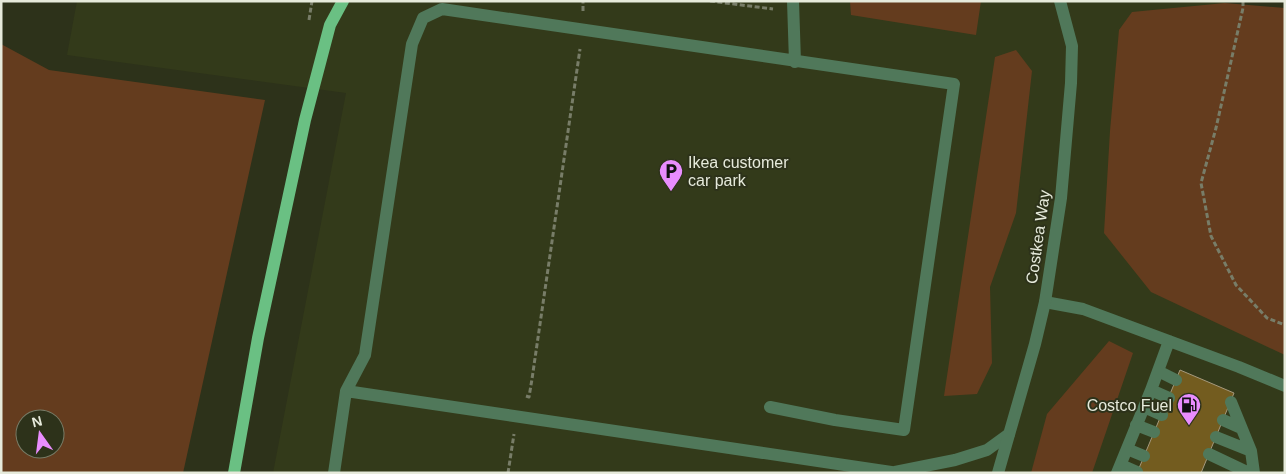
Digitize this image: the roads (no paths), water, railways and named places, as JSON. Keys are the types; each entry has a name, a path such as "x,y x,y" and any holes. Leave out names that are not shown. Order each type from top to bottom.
{"main road":[{"path":"234,473 258,338 305,120 330,25 342,1"}],"street":[{"name":"Costkea Way","path":"998,473 1045,302 1061,198 1071,83 1072,46 1061,2"},
{"path":"794,7 795,62"},
{"path":"334,473 346,391 365,355 412,44 423,18 442,9 954,84 904,430 835,420 770,407"},
{"path":"1045,302 1083,309 1285,386"},
{"path":"1138,472 1119,469 1169,342"},
{"path":"1158,371 1176,380"},
{"path":"1151,390 1169,398"},
{"path":"346,391 896,472 926,470 987,450 1009,434"},
{"path":"1231,402 1251,450 1254,473"},
{"path":"1144,407 1162,415"},
{"path":"1223,420 1241,428"},
{"path":"1136,425 1154,432"},
{"path":"1216,437 1251,450"},
{"path":"1127,449 1144,456"},
{"path":"1209,454 1249,473"}],"place":[{"name":"Ikea customer car park","path":"671,192"},
{"name":"Costco Fuel","path":"1189,426"}]}
